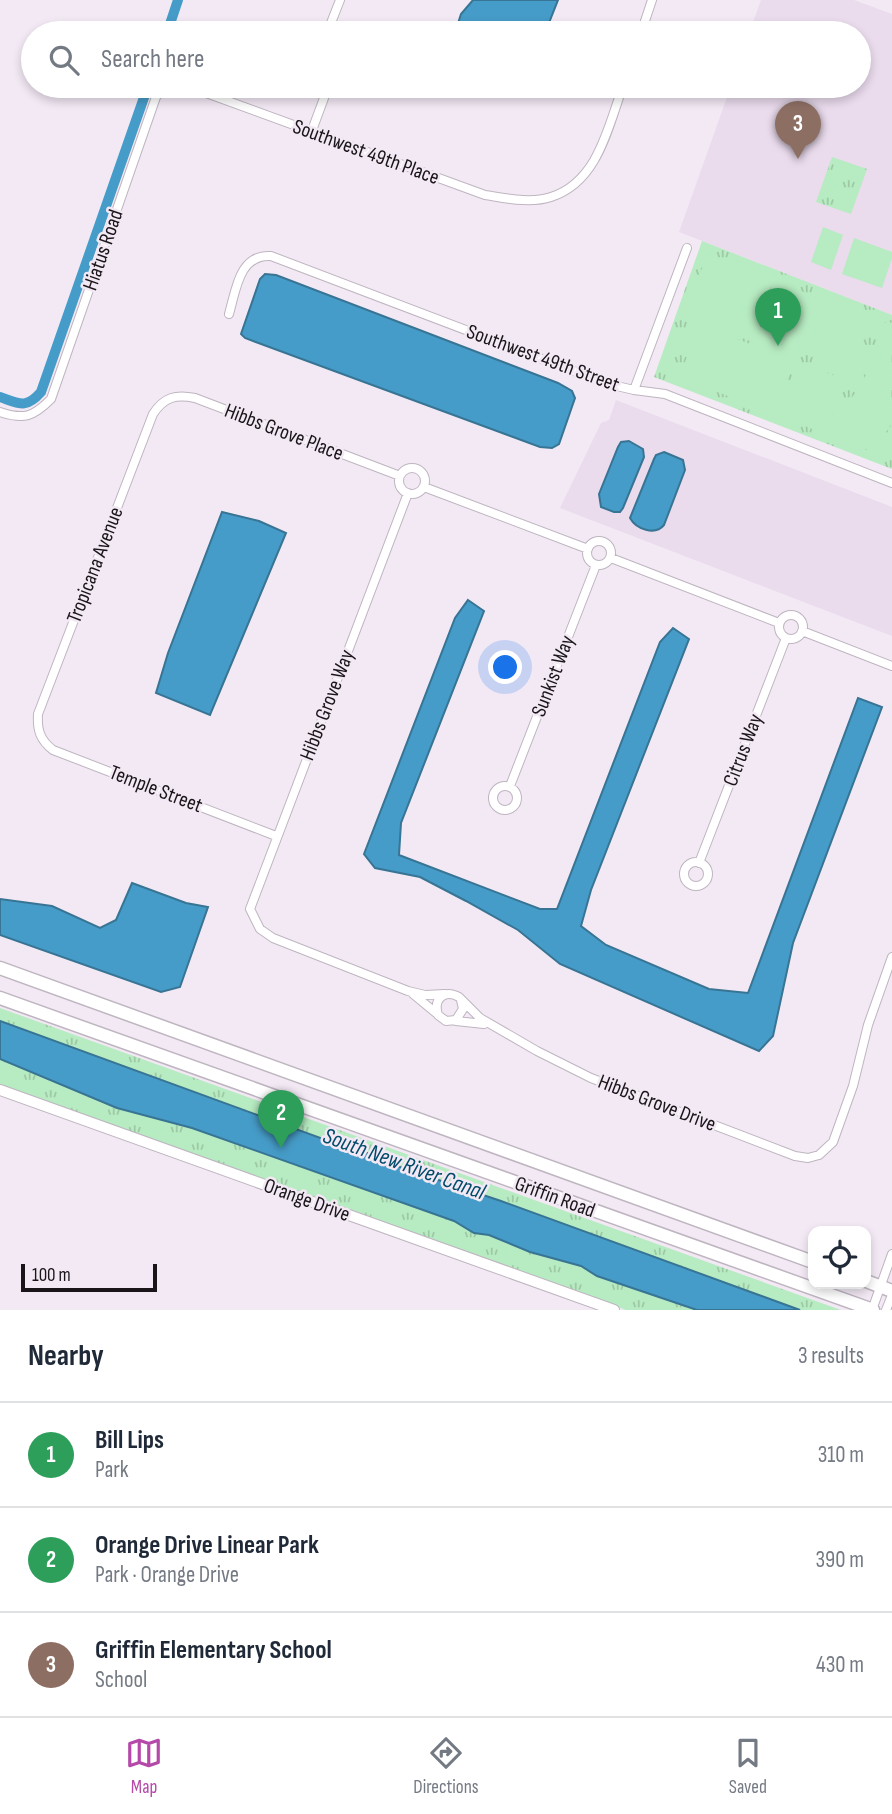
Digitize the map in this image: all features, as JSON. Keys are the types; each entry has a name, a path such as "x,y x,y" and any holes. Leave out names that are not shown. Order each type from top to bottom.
{"main road":[{"name":"Griffin Road","path":"0,968 808,1260"},
{"name":"Griffin Road","path":"0,998 873,1310"},
{"path":"871,1283 888,1291"}],"street":[{"path":"332,21 340,0"},
{"path":"644,21 652,0"},
{"name":"Hiatus Road","path":"0,412 17,417 38,413 51,399 156,98"},
{"name":"Southwest 49th Place","path":"219,98 485,195 517,200 550,198 569,187 589,170 601,148 619,98"},
{"path":"311,133 324,98"},
{"path":"634,390 687,248"},
{"name":"Southwest 49th Street","path":"229,314 243,270 251,260 259,256 271,256 608,384 665,394 892,483"},
{"name":"Hibbs Grove Place","path":"166,400 182,395 195,398 400,476"},
{"name":"Tropicana Avenue","path":"40,736 38,714 153,414 166,400"},
{"path":"406,470 419,470 425,477 424,486 418,493 408,493 400,485 400,476 406,470"},
{"path":"424,486 587,549"},
{"name":"Hibbs Grove Way","path":"408,493 252,902 253,918 260,929 273,938 408,991"},
{"path":"596,541 604,542 610,547 611,558 603,565 596,565 587,557 587,549 596,541"},
{"path":"611,558 779,623"},
{"name":"Sunkist Way","path":"510,786 596,565"},
{"path":"794,615 802,623 802,631 793,639 786,638 780,632 779,623 786,616 794,615"},
{"path":"802,631 892,666"},
{"name":"Citrus Way","path":"699,863 786,638"},
{"name":"Temple Street","path":"40,736 53,750 276,836"},
{"name":"Hibbs Grove Drive","path":"461,1000 476,1016 591,1078 795,1156 808,1158 819,1155 830,1146 835,1137 853,1086 868,1025 892,957"},
{"path":"408,991 425,995 456,995 461,1000 462,1013 452,1021 442,1019 425,1002 408,991"},
{"path":"438,1014 437,1001 445,994"},
{"name":"Hibbs Grove Drive","path":"452,1021 471,1021 500,1030"},
{"name":"Orange Drive","path":"0,1090 614,1310"},
{"path":"886,1310 892,1254"},
{"path":"873,1310 888,1291"}],"shaded area":[{"path":"761,0 854,0 892,14 892,315 679,232 727,98 871,98 871,21 753,21"},
{"path":"616,400 892,507 892,636 560,508 601,423 609,420"}],"green space":[{"path":"832,157 867,169 851,214 816,202"},
{"path":"823,227 843,235 831,270 811,262"},
{"path":"854,238 892,252 882,288 842,274"},
{"path":"702,241 892,315 892,469 654,377"},
{"path":"721,258 774,278 750,341 684,316 702,268"},
{"path":"777,282 871,317 852,370 758,336"},
{"path":"886,321 892,323 891,407 858,395"},
{"path":"699,325 794,360 774,413 679,378"},
{"path":"798,362 846,380 827,429 820,432 777,415"},
{"path":"853,395 892,410 892,417 878,454 842,440 839,433"},
{"path":"892,422 892,460 880,455"},
{"path":"0,1008 841,1310 626,1310 0,1085"}],"water":[{"path":"473,0 558,0 550,21 459,21"},
{"path":"265,274 276,275 558,383 572,391 575,398 559,444 552,448 540,447 245,338 241,334 260,279"},
{"path":"629,441 643,449 644,457 623,508 620,512 614,512 601,507 599,494 618,447 621,442"},
{"path":"664,452 683,460 685,470 664,525 651,531 637,525 630,518 656,455"},
{"path":"222,512 259,521 286,533 210,715 156,693 168,653"},
{"path":"468,600 484,611 401,823 399,855 540,909 557,909 660,642 673,628 689,639 591,890 581,926 606,945 709,989 748,993 858,698 882,707 793,943 773,1036 759,1051 560,964 518,930 420,877 375,868 364,854 455,618"},
{"path":"132,883 186,903 208,907 180,987 161,992 0,935 0,899 52,906 100,928 116,920"},
{"path":"0,1021 800,1310 697,1310 597,1276 581,1266 530,1252 489,1235 474,1233 454,1221 192,1128 117,1108 0,1059"}],"waterway":[{"path":"171,21 178,0"},
{"path":"0,397 22,404 31,401 41,392 144,98"}],"place":[{"name":"Griffin Elementary School","path":"798,159"},
{"name":"Bill Lips","path":"778,346"},
{"name":"Orange Drive Linear Park","path":"281,1148"}],"water label":[{"name":"South New River Canal","path":"404,1164"}]}
